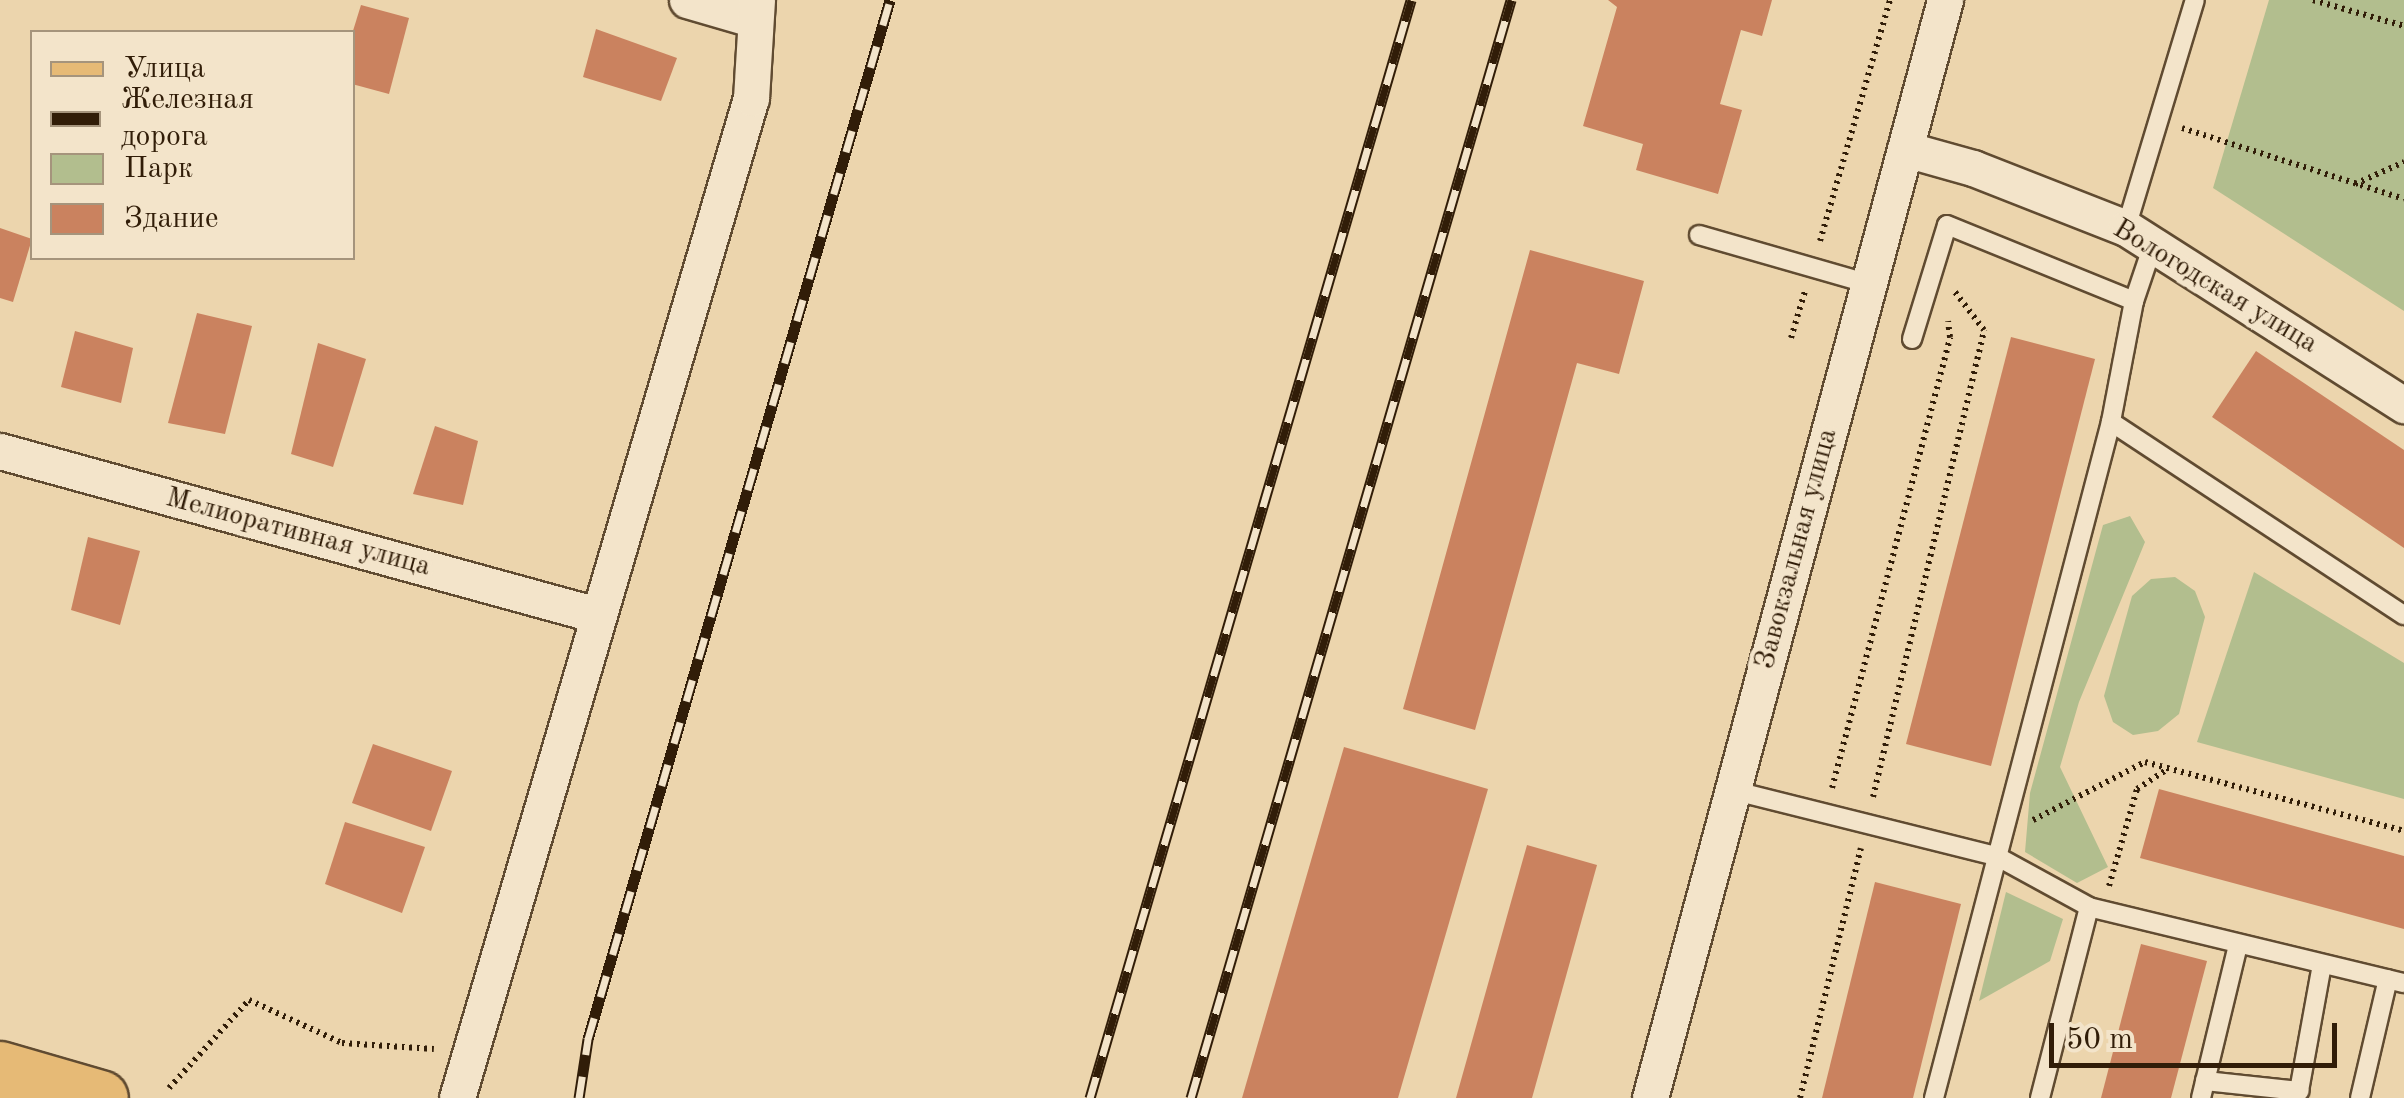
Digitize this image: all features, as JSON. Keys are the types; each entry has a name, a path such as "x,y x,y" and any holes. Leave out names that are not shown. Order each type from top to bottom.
{"main road":[{"path":"0,1070 100,1098"}],"street":[{"path":"457,1098 750,98 754,10 687,0"},
{"name":"Завокзальная улица","path":"1650,1098 1945,0"},
{"name":"Вологодская улица","path":"1904,149 1973,168 2140,237 2404,405"},
{"name":"Мелиоративная улица","path":"0,451 596,615"}],"lane":[{"path":"1934,1098 2111,422 2134,300 2160,118 2195,0"},
{"path":"1912,339 1947,225 2134,300"},
{"path":"1698,235 1870,284"},
{"path":"2111,422 2404,615"},
{"path":"1731,790 1996,856 2095,909 2396,981 2360,1098"},
{"path":"2040,1098 2095,909"},
{"path":"2238,945 2203,1090 2299,1091 2322,964"}],"path":[{"path":"1791,338 1890,0"},
{"path":"2313,0 2404,26"},
{"path":"2160,118 2212,142 2404,200"},
{"path":"2354,184 2404,162"},
{"path":"1800,1098 1984,330 1945,279 1947,298"},
{"path":"1826,814 1950,337 1948,318"},
{"path":"2002,836 2145,762 2404,831"},
{"path":"2095,909 2137,790 2169,768"},
{"path":"168,1088 249,1000 342,1043 468,1053"}],"green space":[{"path":"2269,0 2404,0 2404,311 2213,188"},
{"path":"2130,516 2145,542 2079,702 2060,767 2108,867 2077,883 2025,852 2030,793 2103,525"},
{"path":"2254,572 2404,663 2404,799 2197,742"},
{"path":"2175,577 2195,591 2205,617 2179,714 2158,731 2133,735 2113,722 2104,696 2132,596 2151,579"},
{"path":"2006,892 2063,919 2050,961 1979,1001"}],"building":[{"path":"1608,0 1772,0 1762,36 1741,30 1720,104 1742,110 1718,194 1636,170 1643,144 1583,126 1617,7"},
{"path":"361,5 409,18 389,94 355,85 353,30"},
{"path":"596,29 677,58 661,101 583,77"},
{"path":"0,228 30,238 30,246 13,302 0,298"},
{"path":"1530,250 1644,281 1619,374 1577,363 1475,730 1403,709"},
{"path":"197,313 252,326 225,434 168,423"},
{"path":"75,331 133,348 121,403 61,387"},
{"path":"2011,337 2095,359 1991,766 1906,744"},
{"path":"318,343 366,359 333,467 291,454"},
{"path":"2256,351 2404,450 2404,548 2212,417"},
{"path":"435,426 478,441 463,505 413,494"},
{"path":"88,537 140,551 120,625 71,610"},
{"path":"373,744 452,771 431,831 352,803"},
{"path":"1344,747 1488,789 1398,1098 1242,1098"},
{"path":"2159,789 2404,856 2404,929 2140,858"},
{"path":"345,822 425,847 402,913 325,884"},
{"path":"1527,845 1597,865 1532,1098 1456,1098"},
{"path":"1875,882 1961,904 1913,1098 1822,1098"},
{"path":"2141,944 2207,961 2171,1098 2101,1098"}],"railway":[{"path":"579,1098 588,1039 890,0"},
{"path":"1090,1098 1411,0"},
{"path":"1191,1098 1511,0"}]}
